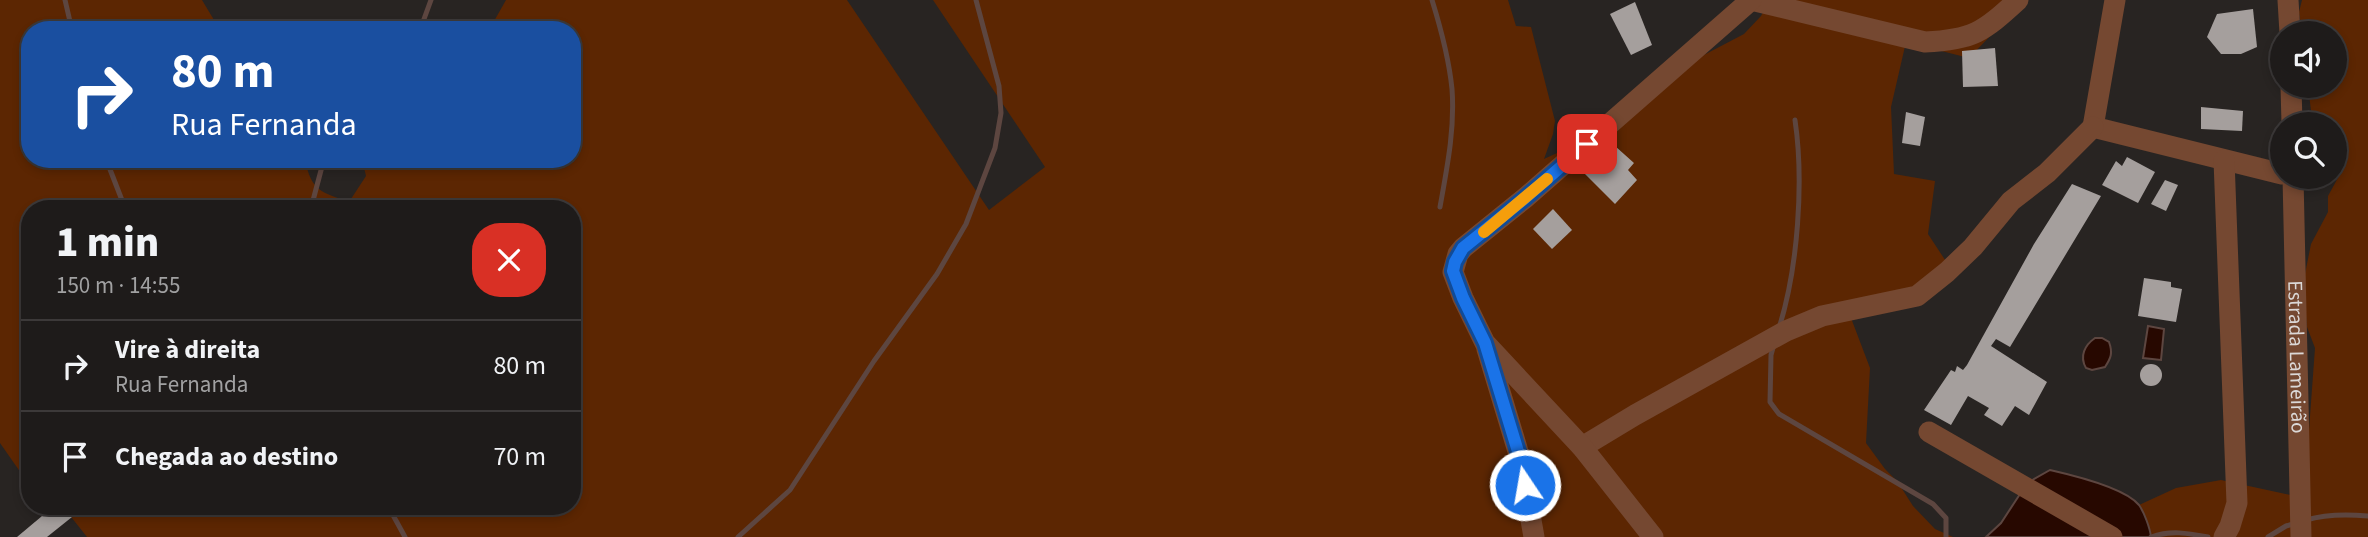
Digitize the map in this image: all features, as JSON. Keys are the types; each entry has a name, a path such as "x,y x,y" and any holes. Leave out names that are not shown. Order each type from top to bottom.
{"street":[{"path":"1534,537 1520,458 1485,343 1453,271 1463,248 1525,198 1751,0 1925,42 1953,41 1977,34 2018,0"},
{"path":"1582,447 1786,331 1822,316 1917,296 1947,272 1973,247 2011,201 2047,173 2093,127 2115,0"},
{"path":"2288,0 2289,21"},
{"path":"2093,127 2270,171"},
{"path":"2224,160 2237,503 2224,537"},
{"name":"Estrada Lameirão","path":"2293,189 2301,537"},
{"path":"1485,343 1582,447 1653,537"},
{"path":"1929,432 2112,537"}],"shaded area":[{"path":"0,0 202,0 215,21 21,21 21,168 307,168 310,178 319,189 343,200 21,200 21,473 0,443"},
{"path":"506,0 847,0 989,210 1045,167 933,0 1508,0 1516,26 1531,27 1555,121 1544,159 1585,140 1702,56 1744,34 1761,16 1770,0 2025,0 1969,58 1906,42 1891,107 1894,174 1935,181 1928,234 1953,272 1851,318 1870,368 1866,443 1897,481 1913,506 1935,529 1953,537 87,537 70,515 581,515 581,200 350,200 366,176 364,168 581,168 581,21 494,21"},
{"path":"2302,0 2368,0 2368,537 2150,537 2139,505 2176,488 2221,480 2304,498 2315,348 2307,327 2303,284 2311,244 2328,212 2328,196 2332,189 2347,189 2347,112 2311,112 2309,98 2347,98 2347,21 2300,21"},
{"path":"2148,326 2164,329 2161,360 2143,358"},
{"path":"2095,338 2109,342 2111,352 2105,367 2092,370 2086,368 2083,355 2088,344"},
{"path":"2050,470 2098,483 2132,499 2143,512 2151,537 2120,537 2027,483"},
{"path":"2022,491 2107,537 1986,537 2001,523"}],"building":[{"path":"1635,2 1652,45 1631,55 1610,14"},
{"path":"2253,9 2257,47 2241,54 2221,54 2207,37 2217,14"},
{"path":"1995,48 1998,86 1963,87 1962,51"},
{"path":"2201,107 2243,111 2242,131 2201,129"},
{"path":"1906,112 1925,117 1920,146 1902,143"},
{"path":"1615,146 1634,163 1628,170 1637,180 1615,204 1579,168 1589,157 1597,165"},
{"path":"2127,157 2155,172 2138,203 2102,185 2116,161 2122,166"},
{"path":"2165,180 2178,185 2166,211 2151,204"},
{"path":"2072,184 2101,196 2010,347 1996,339 1991,346 2047,382 2029,415 2015,406 2002,426 1984,415 1989,408 1968,396 1951,425 1924,410 1951,370 1955,372 1957,366 1963,370 1967,365 2034,244"},
{"path":"1553,209 1572,230 1552,249 1533,229"},
{"path":"2144,278 2171,282 2171,287 2182,289 2176,322 2138,316"},
{"path":"2151,364 2159,367 2162,375 2159,383 2151,386 2143,383 2140,375 2143,367"},
{"path":"43,515 74,515 47,537 17,537"}],"waterway":[{"path":"65,0 70,21"},
{"path":"423,21 431,0"},
{"path":"738,537 790,490 874,361 937,274 966,224 995,148 1001,113 999,86 976,0"},
{"path":"1432,0 1447,55 1453,104 1450,148 1440,207"},
{"path":"1779,328 1791,279 1798,224 1799,170 1795,120"},
{"path":"109,168 122,200"},
{"path":"313,200 322,168"},
{"path":"1774,344 1771,355 1770,402 1779,414 1933,504 1946,518 1946,537"},
{"path":"393,515 405,537"},
{"path":"2306,520 2337,515 2368,516"},
{"path":"2268,537 2296,523"},
{"path":"2151,537 2172,533 2208,537"}],"slow traffic":[{"path":"1484,232 1547,179"}],"route":[{"path":"1525,485 1520,458 1485,343 1453,271 1458,254 1463,248 1587,144"}]}
